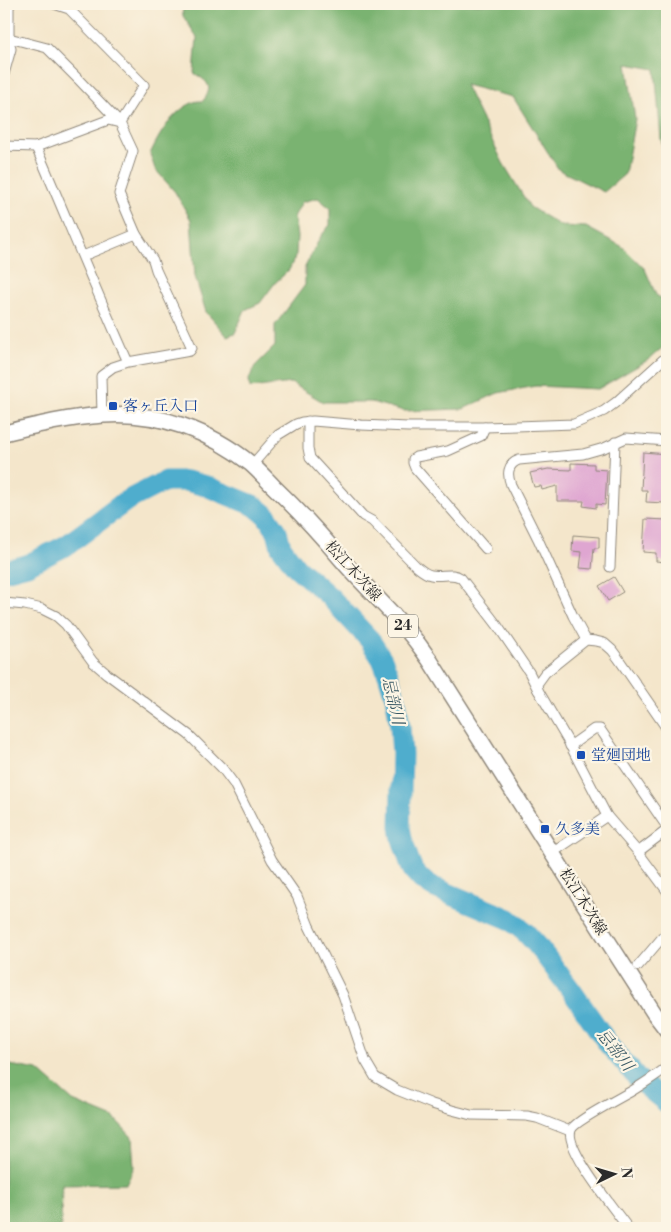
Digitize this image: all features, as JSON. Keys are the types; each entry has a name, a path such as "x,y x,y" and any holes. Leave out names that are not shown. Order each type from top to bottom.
{"main road":[{"name":"松江木次線","path":"4,433 62,420 102,415 154,418 181,425 204,435 252,465 318,531 411,635 429,659 654,1013 667,1030"}],"street":[{"path":"4,74 11,49 9,6 11,4"},
{"path":"54,4 69,9 144,85 120,123"},
{"path":"9,38 47,48 120,123 133,151 120,194 136,234 153,260 192,348 190,351 128,362 112,367 101,376 102,415"},
{"path":"4,146 36,147 108,120 120,123"},
{"path":"36,147 128,362"},
{"path":"83,256 136,234"},
{"path":"252,465 278,435 296,424 308,421 408,427 574,424 604,411 615,403 667,356"},
{"path":"308,421 310,458 363,516 372,521 424,572 433,575 456,574 486,609 529,672 607,816 638,852 667,891"},
{"path":"485,427 481,436 448,451 416,457 413,459 413,464 486,549"},
{"path":"586,640 511,485 508,477 509,469 511,465 519,460 583,454 604,448 626,438 667,441"},
{"path":"610,566 615,442"},
{"path":"4,604 42,608 56,616 66,625 93,662 190,735 222,768 234,784 272,860 297,896 309,926 343,995 365,1060 375,1077 397,1090 452,1110 471,1115 527,1116 570,1131"},
{"path":"538,690 537,684 545,673 586,640 604,643 612,650 667,729"},
{"path":"570,746 594,729 600,729 667,829 638,852"},
{"path":"552,853 607,816"},
{"path":"638,966 667,932"},
{"path":"628,1228 601,1193 579,1158 571,1144 570,1131 580,1121 667,1068"}],"green space":[{"path":"182,4 667,4 667,171 661,139 655,69 627,64 635,119 625,174 604,192 559,170 513,97 465,85 503,163 530,207 561,226 586,227 623,247 645,269 656,295 667,302 667,344 648,360 598,389 536,386 498,393 463,409 404,411 371,402 323,402 291,383 250,388 249,379 255,366 275,346 275,325 305,285 305,267 321,236 330,225 330,208 318,198 302,202 294,217 297,236 296,255 289,270 275,283 260,303 245,310 235,333 227,336 206,312 195,277 191,220 175,192 155,169 150,154 172,118 193,102 203,101 209,88 203,79 194,73 197,37 183,16"},
{"path":"4,1064 38,1070 73,1101 114,1118 132,1137 134,1167 126,1184 62,1185 61,1228 4,1228"}],"building":[{"path":"643,452 667,454 664,503 646,502 647,490 641,490"},
{"path":"571,463 594,464 594,469 607,470 605,505 596,504 596,508 583,506 584,501 557,501 557,486 542,490 541,486 534,487 530,473 548,469 571,470"},
{"path":"645,519 667,520 665,562 656,561 656,553 643,552"},
{"path":"573,535 599,537 599,548 594,548 592,569 580,568 582,552 572,551"},
{"path":"614,577 623,592 608,601 599,586"}],"waterway":[{"name":"忌部川","path":"4,571 27,565 67,545 126,501 165,481 186,481 206,486 255,506 266,515 277,531 281,547 296,567 330,597 369,639 382,659 396,700 400,726 402,754 400,827 402,839 413,870 421,879 433,887 509,919 526,933 571,990 609,1045 641,1082 667,1103"}],"place":[{"name":"客ヶ丘入口","path":"113,406"},
{"name":"堂廻団地","path":"581,755"},
{"name":"久多美","path":"545,829"}]}
